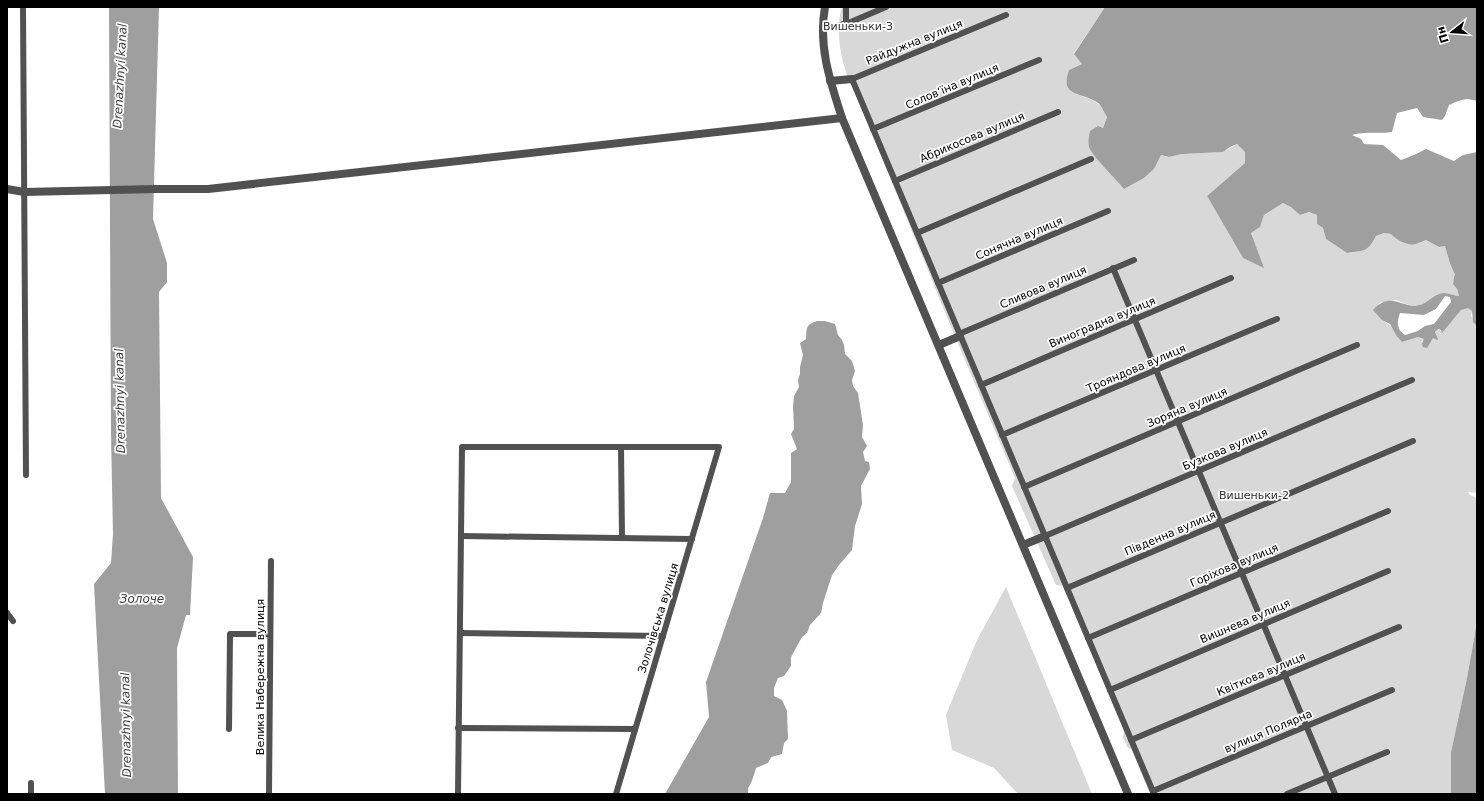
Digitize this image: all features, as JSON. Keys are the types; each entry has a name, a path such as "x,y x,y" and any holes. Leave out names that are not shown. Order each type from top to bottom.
{"street":[{"path":"23,7 26,475"},
{"path":"825,7 823,27 824,54 830,81 842,118 1128,794"},
{"path":"846,7 846,24"},
{"path":"823,27 838,27 886,7"},
{"name":"Райдужна вулиця","path":"852,79 1006,15"},
{"name":"Соловʼїна вулиця","path":"873,129 1039,60"},
{"path":"830,81 852,79 1153,793"},
{"name":"Абрикосова вулиця","path":"895,181 1058,112"},
{"path":"7,189 24,192 156,188 208,189 842,118"},
{"path":"917,233 1092,159"},
{"name":"Сонячна вулиця","path":"938,283 1108,211"},
{"name":"Сливова вулиця","path":"960,335 1134,260"},
{"path":"1113,268 1335,794"},
{"name":"Виноградна вулиця","path":"981,384 1231,278"},
{"name":"Трояндова вулиця","path":"1002,436 1277,319"},
{"path":"939,346 960,335"},
{"name":"Зоряна вулиця","path":"1024,487 1357,345"},
{"name":"Бузкова вулиця","path":"1045,536 1412,380"},
{"name":"Південна вулиця","path":"1067,588 1413,441"},
{"path":"458,794 462,447 621,447 622,538"},
{"name":"Золочівська вулиця","path":"616,794 719,447 621,447"},
{"name":"Горіхова вулиця","path":"1088,638 1388,511"},
{"path":"461,536 692,539"},
{"path":"1023,545 1045,536"},
{"name":"Велика Набережна вулиця","path":"269,794 271,561"},
{"name":"Вишнева вулиця","path":"1110,690 1388,571"},
{"path":"7,613 13,621"},
{"name":"Квіткова вулиця","path":"1131,740 1399,627"},
{"path":"460,633 663,636"},
{"path":"229,729 230,634 270,634"},
{"name":"вулиця Полярна","path":"1153,793 1392,690"},
{"path":"458,728 635,729"},
{"path":"1287,794 1387,752"},
{"path":"31,783 31,794"}],"green space":[{"name":"Вишеньки-2","path":"842,7 1105,7 1074,53 1082,64 1069,70 1067,86 1074,93 1092,100 1099,105 1107,117 1103,128 1090,147 1124,189 1144,178 1154,169 1161,155 1169,157 1182,154 1223,152 1237,144 1245,152 1245,163 1207,196 1243,258 1263,267 1251,233 1260,227 1264,215 1283,203 1292,207 1300,215 1309,212 1317,215 1317,224 1323,228 1326,239 1347,253 1365,250 1376,236 1384,233 1391,234 1399,240 1409,244 1416,244 1426,240 1439,247 1445,246 1452,270 1455,274 1453,284 1457,289 1459,296 1444,293 1420,305 1409,305 1396,300 1379,303 1382,320 1391,327 1402,342 1418,337 1435,338 1436,330 1438,329 1442,332 1461,310 1468,307 1472,311 1471,316 1477,326 1477,493 1468,492 1470,495 1477,498 1477,622 1451,752 1451,794 1150,794 1132,750 1127,747 1123,737 1124,731 1063,586 1056,585 1012,486 1015,478 846,73 839,39"},
{"path":"1006,587 1092,794 1018,794 994,768 952,750 946,715 977,640"}],"water":[{"name":"Золоче","path":"109,7 159,7 153,219 167,263 167,282 159,292 161,498 193,557 190,615 186,615 177,648 178,794 105,794 94,584 111,563 113,534 111,434"},
{"path":"1105,7 1477,7 1477,101 1469,99 1449,105 1442,120 1423,117 1417,108 1397,113 1392,132 1362,133 1352,135 1361,139 1364,144 1383,145 1401,160 1426,149 1454,161 1463,155 1477,152 1477,326 1473,322 1472,311 1468,308 1461,310 1442,333 1441,330 1438,329 1435,332 1438,339 1433,338 1427,348 1423,347 1422,344 1424,339 1418,337 1402,342 1390,324 1382,320 1373,310 1385,301 1413,306 1425,303 1441,293 1459,296 1457,289 1453,284 1455,274 1445,246 1439,247 1426,240 1416,244 1409,244 1399,240 1391,234 1384,233 1376,236 1365,250 1347,253 1326,239 1323,228 1317,224 1317,215 1309,212 1300,215 1291,207 1283,203 1264,215 1260,227 1251,233 1264,268 1243,258 1207,196 1245,163 1245,152 1237,144 1223,152 1182,154 1169,157 1161,155 1154,169 1144,178 1124,189 1089,147 1090,131 1098,126 1103,128 1107,117 1098,103 1069,90 1067,79 1069,70 1082,64 1074,54","holes":["1445,296 1450,297 1451,302 1434,324 1425,326 1418,331 1405,335 1402,333 1398,322 1400,313 1424,315 1436,309"]},
{"path":"825,321 835,324 838,335 844,345 845,354 852,361 855,371 852,380 853,386 858,393 863,425 862,437 867,446 863,452 865,461 869,462 870,469 861,486 862,504 855,526 852,550 832,575 821,613 810,625 807,633 802,637 791,657 791,666 784,676 778,678 774,688 774,696 782,700 787,711 788,739 784,743 782,754 771,757 768,763 756,768 748,788 748,794 665,794 709,717 706,682 763,518 770,493 785,493 791,482 791,453 797,449 791,434 794,429 794,396 799,387 798,380 803,355 800,343 806,339 807,327 813,322"},
{"path":"1477,622 1477,794 1451,794 1451,752"}],"park label":[{"name":"Вишеньки-3","path":"858,26"}],"water label":[{"name":"Drenazhnyi kanal","path":"120,76"},
{"name":"Drenazhnyi kanal","path":"120,401"},
{"name":"Drenazhnyi kanal","path":"126,725"}]}
